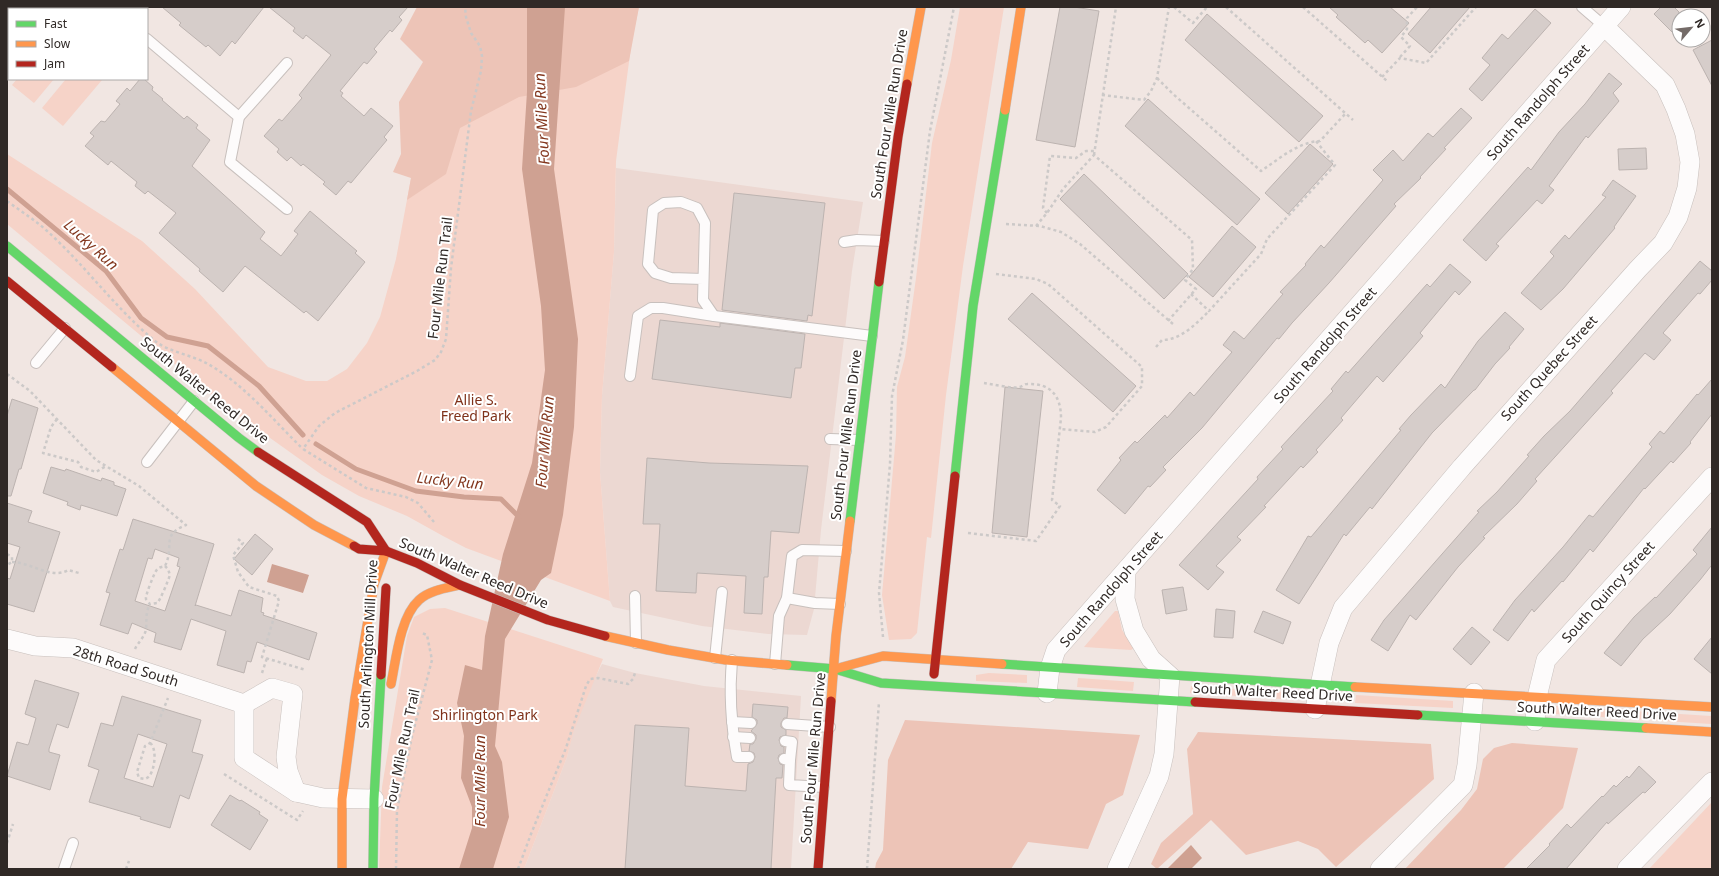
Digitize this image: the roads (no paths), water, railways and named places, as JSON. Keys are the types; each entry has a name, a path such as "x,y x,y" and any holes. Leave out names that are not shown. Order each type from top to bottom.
{"main road":[{"name":"South Four Mile Run Drive","path":"818,869 835,669 836,636 859,440 898,137 921,7"},
{"path":"933,686 974,306 1021,7"},
{"name":"South Walter Reed Drive","path":"7,246 239,438 283,470 367,522 386,551"},
{"name":"South Walter Reed Drive","path":"7,281 256,486 314,525 359,550 386,551 417,563 456,584 548,620 602,635 715,658 835,669 881,683 1712,732"},
{"name":"South Arlington Mill Drive","path":"373,869 374,799 386,551"},
{"name":"South Arlington Mill Drive","path":"342,869 342,799 355,698 374,584 386,551"},
{"path":"378,739 408,613 419,600 425,596 456,584"},
{"name":"South Walter Reed Drive","path":"835,669 883,656 1170,676 1712,707"}],"street":[{"name":"South Randolph Street","path":"1047,693 1050,668 1056,650 1621,7"},
{"name":"South Quebec Street","path":"1315,709 1329,643 1343,608 1462,467 1638,269 1663,243 1678,217 1687,188 1690,162 1685,134 1676,109 1665,86 1604,26"},
{"name":"South Quincy Street","path":"1535,721 1537,697 1546,660 1712,477"},
{"path":"1117,869 1159,776 1164,754 1170,676 1151,659 1134,631 1125,599 1126,572"},
{"name":"28th Road South","path":"7,639 35,646 73,648 244,704"},
{"path":"301,800 288,771 286,757 293,694 272,688 244,704 244,758 301,800 323,798 374,799"},
{"path":"1380,869 1463,785 1467,765 1474,693"},
{"path":"1627,869 1712,782"}],"lane":[{"path":"1582,7 1604,26"},
{"path":"148,40 239,117"},
{"path":"287,63 239,117 230,162 287,209"},
{"path":"703,279 671,278 655,273 648,264 653,210 664,202 681,202 697,208 705,223 703,300 714,316"},
{"path":"844,242 857,240 884,241"},
{"path":"630,376 638,316 651,308 663,308 872,336"},
{"path":"36,364 65,328"},
{"path":"147,462 194,401"},
{"path":"830,439 859,440"},
{"path":"775,664 779,616 787,598 792,556 802,550 846,551"},
{"path":"715,658 722,592"},
{"path":"635,596 636,643"},
{"path":"787,598 816,603 840,604"},
{"path":"732,660 729,690 737,757 748,757"},
{"path":"732,722 751,722"},
{"path":"824,787 789,785 787,760 788,742 790,724 830,727"},
{"path":"734,737 750,738"},
{"path":"64,869 72,843"}],"water":[{"name":"Four Mile Run","path":"527,7 565,7 554,169 578,339 574,427 563,515 551,573 541,580 505,639 495,746 502,762 509,817 493,869 459,869 472,828 472,807 461,778 464,736 457,703 465,665 482,670 485,636 503,554 532,463 545,370 541,306 522,169 527,92"},
{"path":"272,564 309,575 303,593 267,582"},
{"path":"1191,845 1202,858 1191,869 1167,869"}],"waterway":[{"name":"Lucky Run","path":"7,189 106,271 141,318 167,337 208,346 259,386 303,435"},
{"name":"Lucky Run","path":"316,444 356,469 416,491 464,497 501,499 519,517"}],"park label":[{"name":"Allie S. Freed Park","path":"476,408"},
{"name":"Shirlington Park","path":"485,715"}]}
